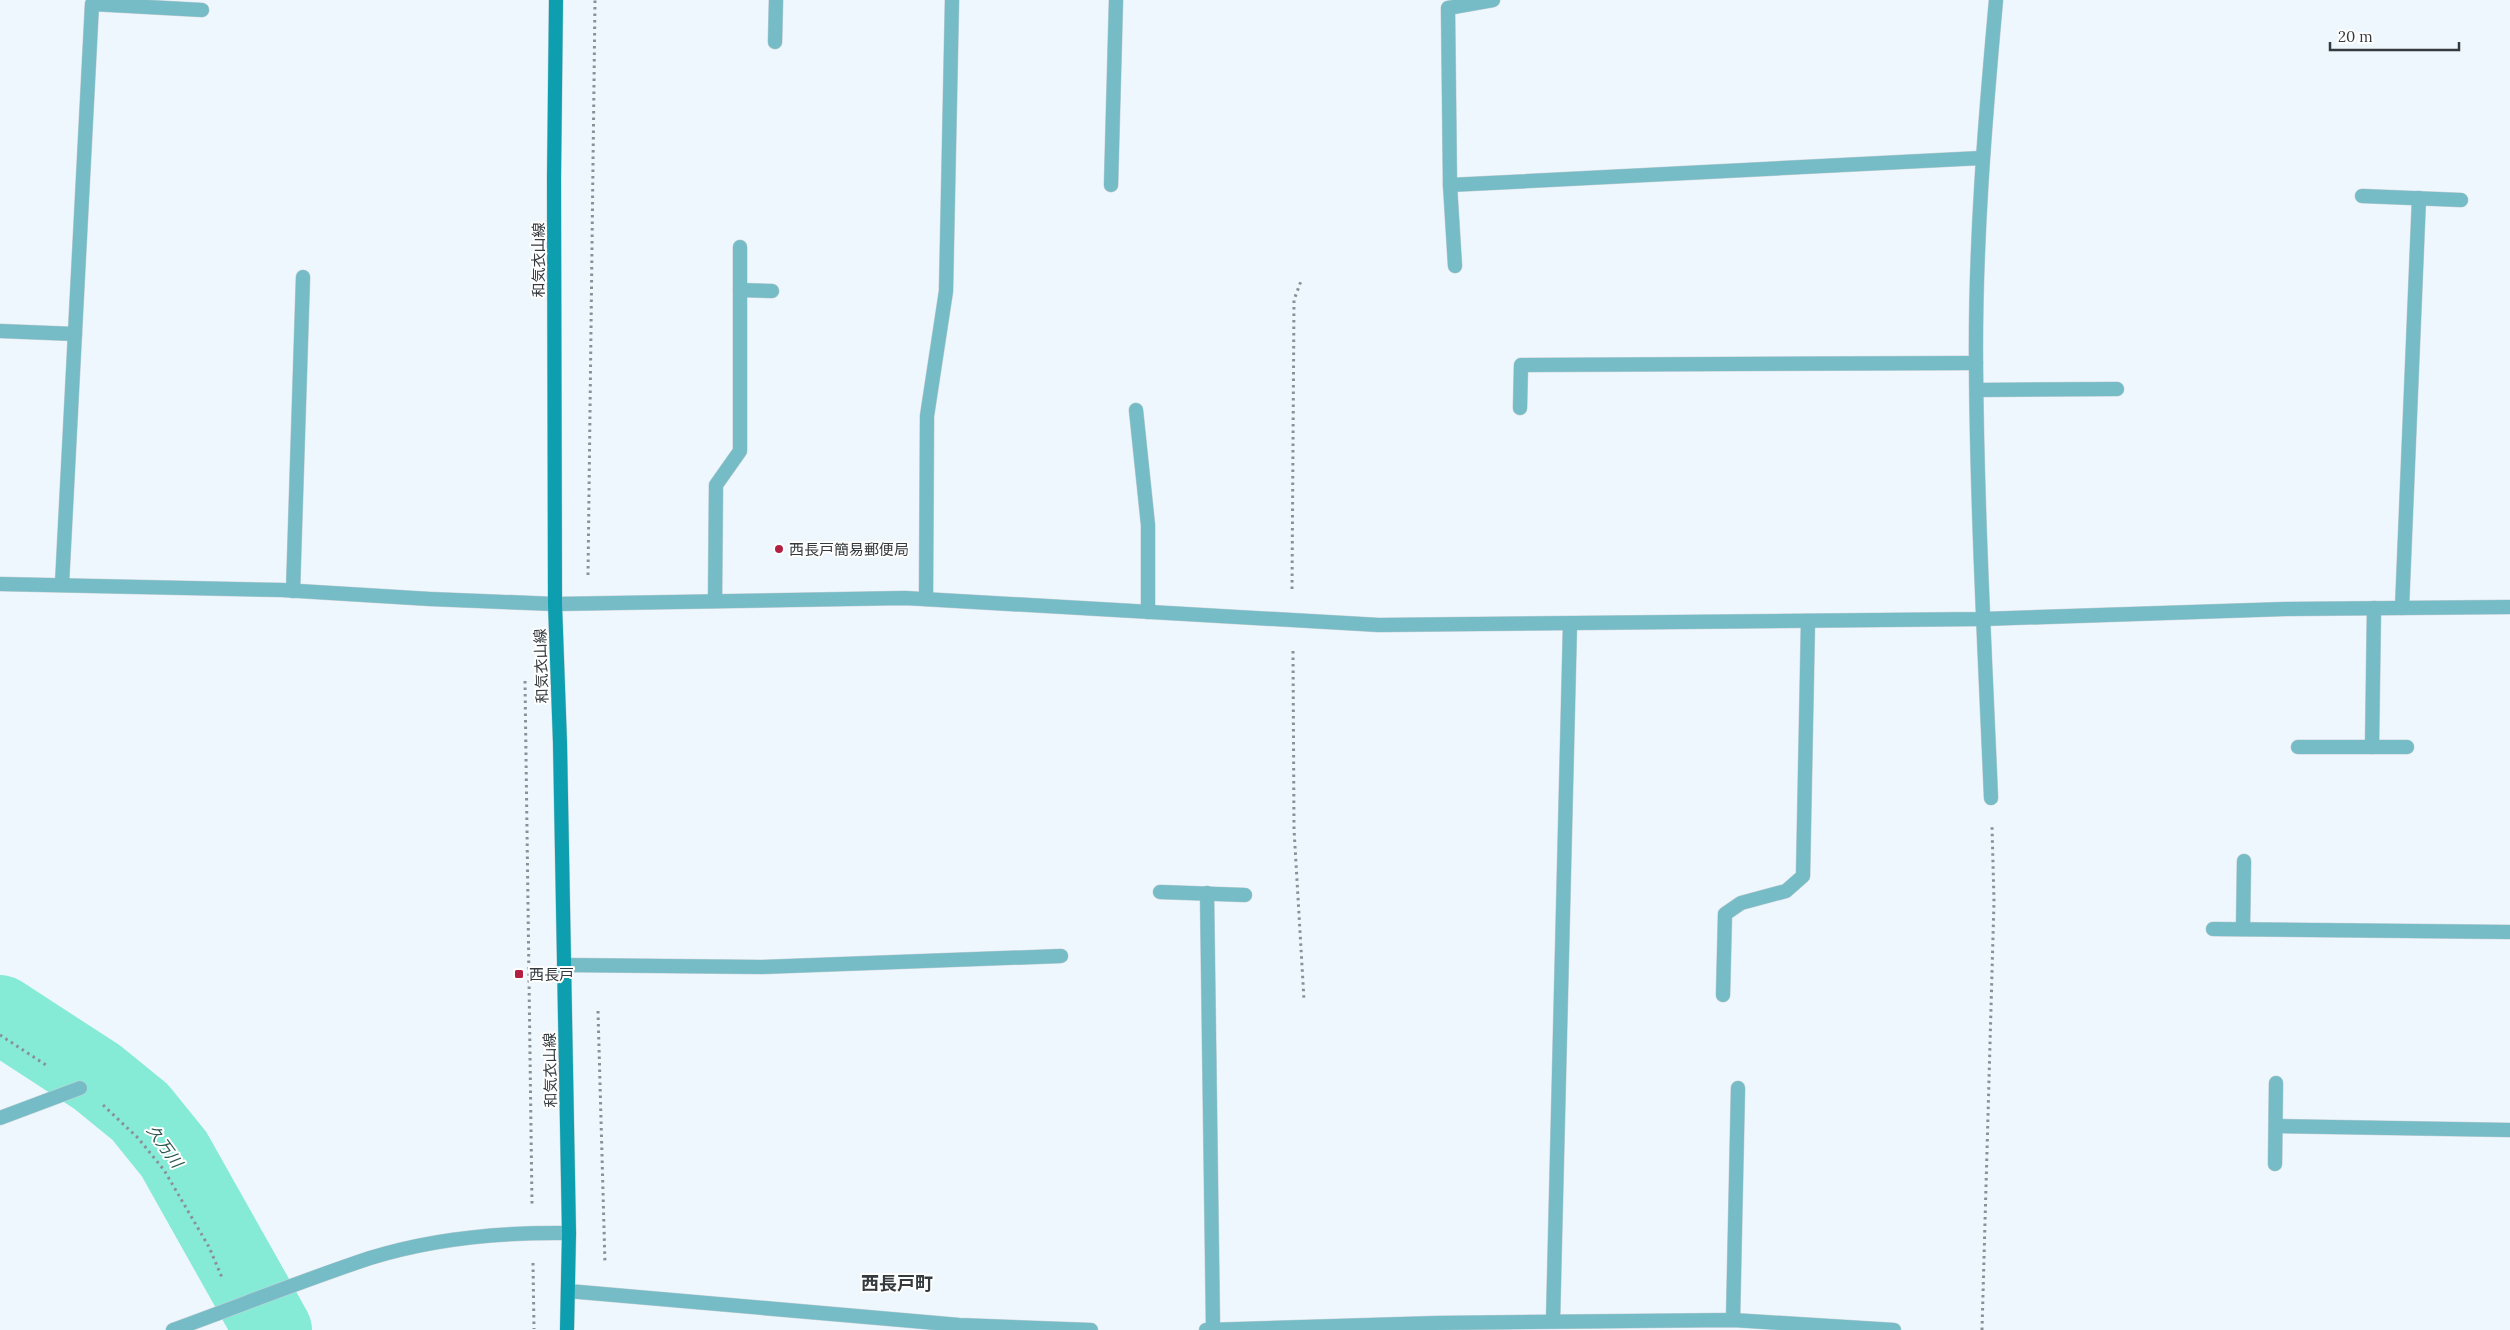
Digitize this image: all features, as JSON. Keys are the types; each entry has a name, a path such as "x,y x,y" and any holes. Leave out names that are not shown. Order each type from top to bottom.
{"main road":[{"name":"和気衣山線","path":"556,0 554,179 555,604 569,1233 567,1330"}],"street":[{"path":"775,42 776,0"},
{"path":"926,599 928,416 946,291 952,0"},
{"path":"1112,185 1116,0"},
{"path":"1454,266 1450,185 1448,8 1493,0"},
{"path":"1991,798 1983,618 1976,363 1982,158 1996,0"},
{"path":"62,584 92,4 202,10"},
{"path":"1450,185 1982,158"},
{"path":"2362,196 2461,200"},
{"path":"2402,608 2418,198"},
{"path":"715,601 716,485 740,451 740,247"},
{"path":"294,591 302,277"},
{"path":"740,290 772,290"},
{"path":"0,331 75,334"},
{"path":"1520,408 1521,365 1976,363"},
{"path":"1977,390 2117,389"},
{"path":"1136,410 1148,525 1148,612"},
{"path":"0,584 294,591 555,604 926,599 1379,625 1808,621 2374,608 2510,607"},
{"path":"2372,747 2374,608"},
{"path":"1724,995 1725,914 1741,903 1786,891 1803,876 1808,621"},
{"path":"1553,1321 1570,624"},
{"path":"2298,747 2406,747"},
{"path":"2243,929 2244,861"},
{"path":"1160,892 1245,895"},
{"path":"1207,893 1210,1329 1436,1326 1553,1321 1580,1325 1733,1320 1894,1330"},
{"path":"2213,929 2510,932"},
{"path":"564,965 762,967 1061,956"},
{"path":"2276,1083 2276,1164"},
{"path":"0,1118 80,1088"},
{"path":"1733,1320 1738,1088"},
{"path":"2276,1126 2510,1130"},
{"path":"174,1330 372,1258 451,1240 513,1232 569,1233"},
{"path":"568,1291 959,1328 1092,1330"}],"path":[{"path":"588,604 595,0"},
{"path":"1982,1330 1994,901 1991,798"},
{"path":"596,966 606,1294"},
{"path":"0,1035 97,1100 138,1138 164,1170 209,1247 221,1272 231,1309"}],"waterway":[{"name":"久万川","path":"0,1014 97,1077 140,1112 174,1154 273,1330"}],"place":[{"name":"西長戸簡易郵便局","path":"779,549"},
{"name":"西長戸","path":"519,974"}],"district":[{"name":"西長戸町","path":"897,1283"}]}
